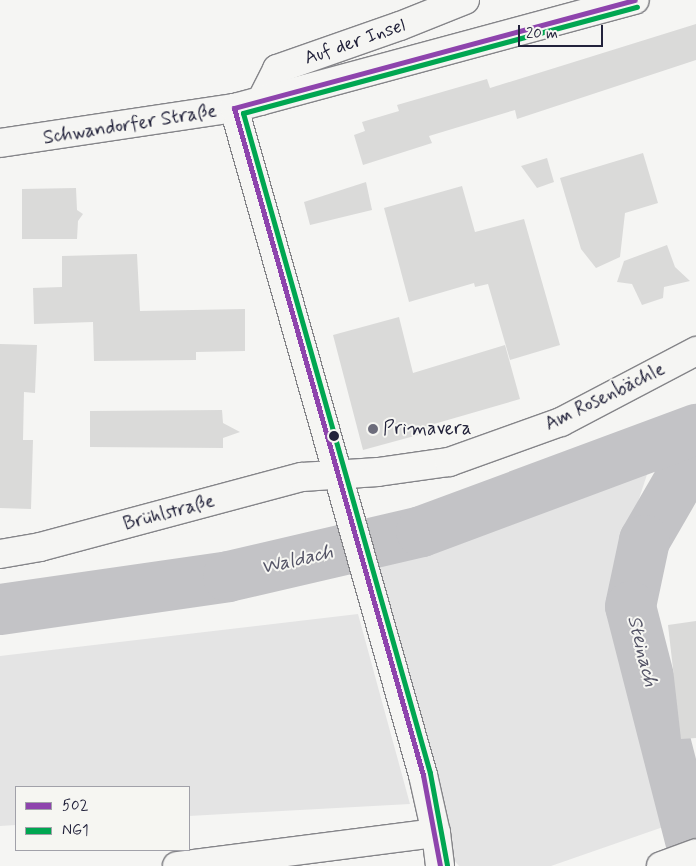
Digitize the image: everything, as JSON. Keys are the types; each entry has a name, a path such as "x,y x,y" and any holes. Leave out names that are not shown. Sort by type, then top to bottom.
{"street":[{"name":"Auf der Insel","path":"262,101 277,68 400,26 465,0"},
{"name":"Schwandorfer Straße","path":"0,143 234,108 635,0"},
{"path":"234,108 370,582 436,833 440,866"},
{"name":"Am Rosenbächle","path":"338,475 449,462 561,422 696,351"},
{"name":"Brühlstraße","path":"0,554 40,548 302,477 338,475"},
{"path":"177,866 436,833"}],"shaded area":[{"path":"656,447 605,603 666,826 551,866 459,866 454,860 377,558"},
{"path":"358,614 410,804 190,816 190,786 15,786 15,825 0,826 0,656"}],"building":[{"path":"696,24 696,60 517,119 515,110 429,136 432,143 363,165 354,135 365,131 362,122 399,111 397,105 487,79 490,88"},
{"path":"643,153 658,203 625,213 620,257 596,268 581,249 560,178"},
{"path":"547,158 554,182 537,188 521,166"},
{"path":"366,182 372,210 310,225 304,202"},
{"path":"462,186 475,232 524,219 560,345 510,360 488,284 475,287 474,283 409,302 384,208"},
{"path":"76,188 77,210 83,214 78,221 77,239 22,239 22,189"},
{"path":"667,245 675,267 690,281 664,287 663,298 642,305 632,284 617,282 624,261"},
{"path":"137,254 140,311 245,309 245,351 196,352 196,360 94,361 93,322 34,324 33,288 62,287 62,256"},
{"path":"399,317 413,373 505,345 520,399 427,426 429,432 363,450 333,335"},
{"path":"0,344 37,345 35,393 24,392 23,440 33,440 31,509 0,508"},
{"path":"222,410 223,423 240,432 223,438 223,448 90,447 90,411"},
{"path":"696,621 696,738 681,739 668,625"}],"waterway":[{"name":"Waldach","path":"0,609 228,576 421,531 696,429"},
{"name":"Steinach","path":"696,450 644,540 630,606 696,863"}],"transit line":[{"name":"502","path":"234,108 635,0"},
{"name":"NG1","path":"447,865 430,773 243,113 637,7"},
{"name":"502","path":"234,108 423,775 440,866"}],"place":[{"name":"Primavera","path":"373,429"}]}
